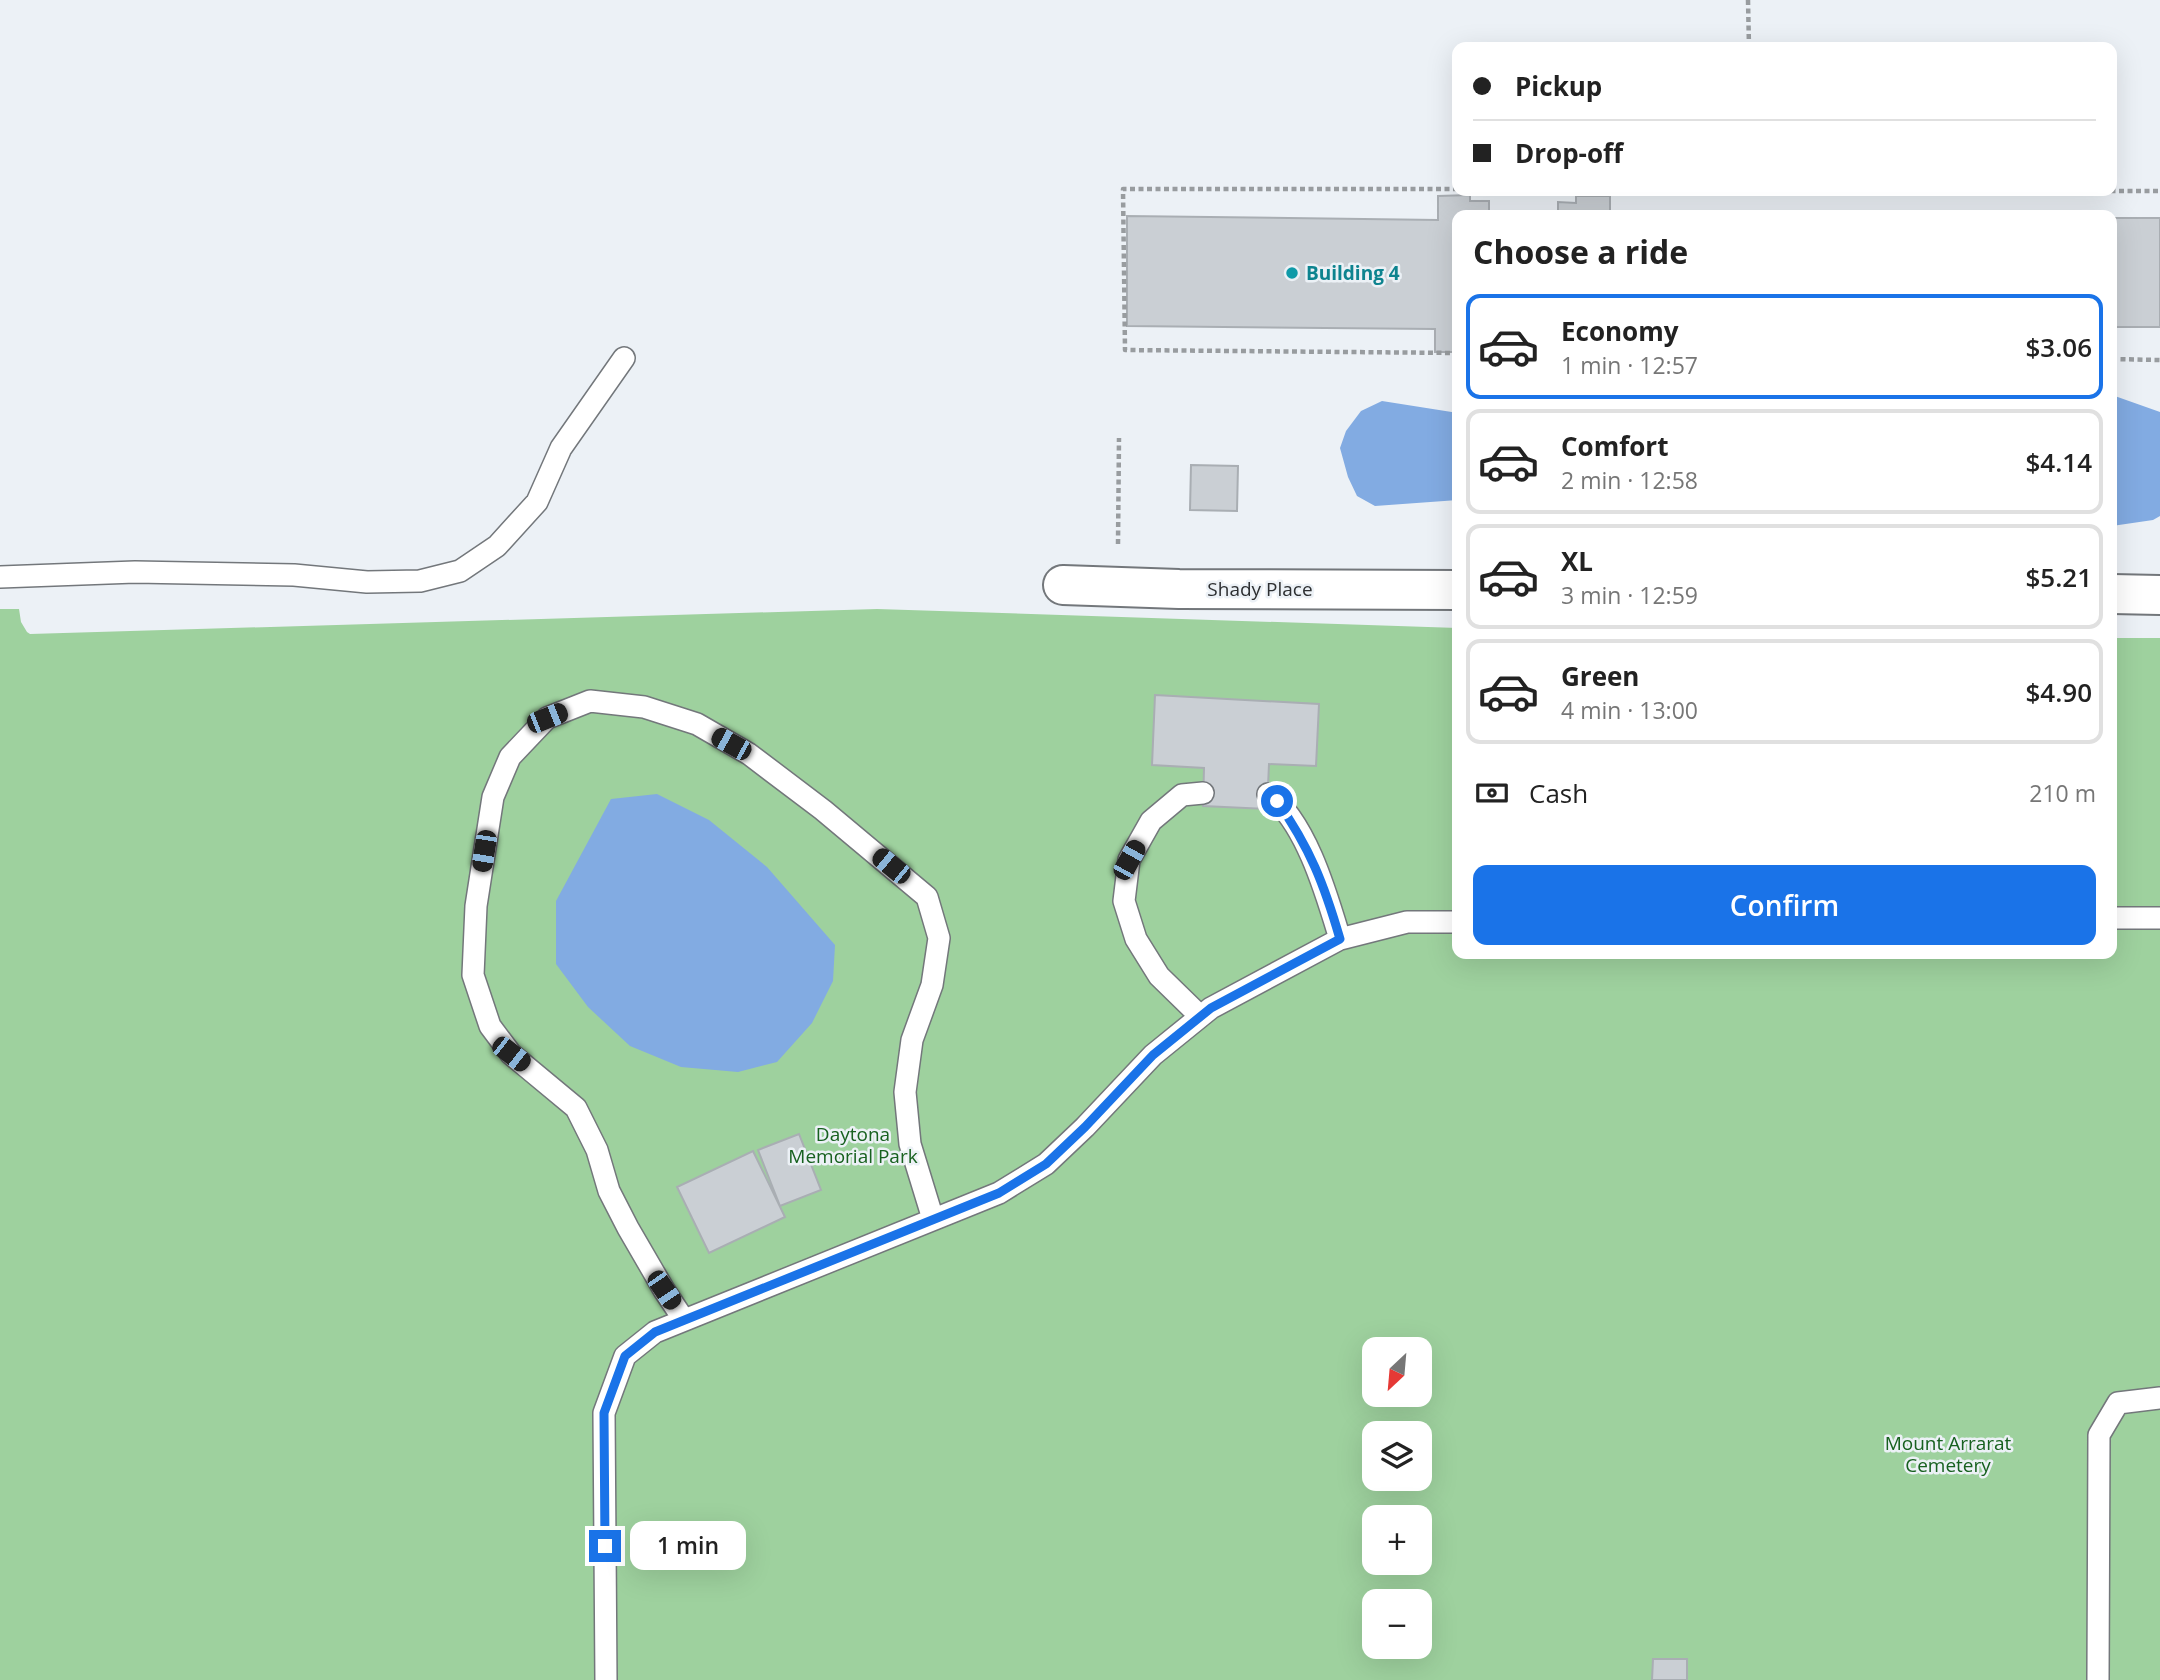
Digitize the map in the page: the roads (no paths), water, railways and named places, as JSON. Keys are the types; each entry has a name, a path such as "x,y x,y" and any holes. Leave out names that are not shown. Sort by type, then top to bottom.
{"street":[{"name":"Shady Place","path":"1063,585 1179,589 1452,590"},
{"path":"2117,594 2160,595"}],"lane":[{"path":"0,577 148,572 294,575 367,582 421,581 460,571 497,546 537,502 561,448 624,358"},
{"path":"684,1320 664,1290 609,1191 597,1150 576,1108 511,1054 490,1026 473,975 476,906 493,797 510,757 547,718 590,701 644,707 697,724 749,754 823,810 927,897 939,938 932,985 912,1040 905,1092 910,1144 933,1219"},
{"path":"1200,1016 1159,976 1136,939 1124,901 1129,860 1150,821 1182,795 1203,793"},
{"path":"1268,794 1277,801 1301,836 1324,887 1340,939"},
{"path":"2117,918 2160,918"},
{"path":"606,1680 604,1413 625,1356 655,1332 999,1193 1046,1164 1153,1055 1200,1016 1340,939 1406,922 1452,922"},
{"path":"2098,1680 2099,1435 2118,1403 2160,1398"}],"water":[{"path":"2117,397 2160,412 2160,516 2153,520 2117,525"},
{"path":"1382,401 1452,412 1452,500 1375,506 1357,496 1348,477 1340,448 1346,431 1361,411"},
{"path":"657,794 709,820 767,867 835,945 833,981 812,1023 777,1062 738,1072 681,1067 630,1046 588,1007 556,964 556,901 611,799"}],"place":[{"name":"Building 4","path":"1292,273"}],"park label":[{"name":"Daytona Memorial Park","path":"853,1145"},
{"name":"Mount Arrarat Cemetery","path":"1948,1454"}]}
